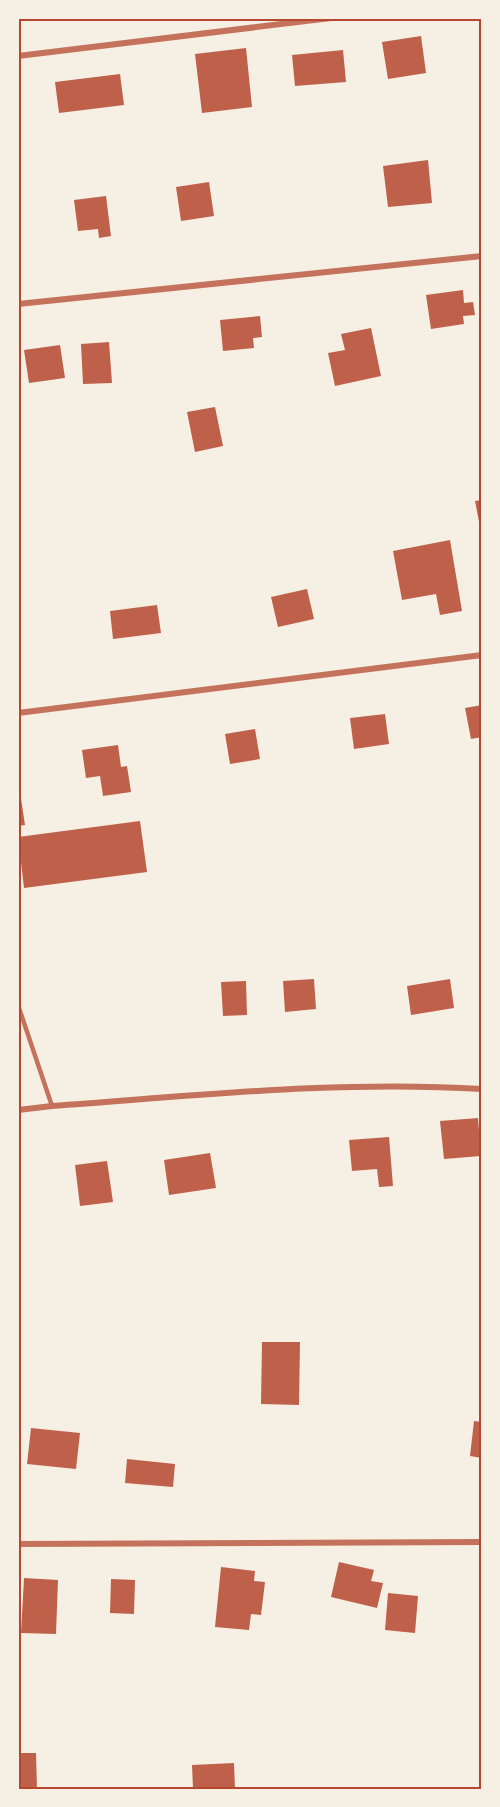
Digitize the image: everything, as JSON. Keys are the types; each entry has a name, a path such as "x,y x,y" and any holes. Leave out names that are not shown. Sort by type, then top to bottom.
{"street":[{"path":"18,56 331,18"},
{"path":"18,304 482,256"},
{"path":"18,713 482,655"},
{"path":"18,1110 317,1089 421,1086 482,1089"},
{"path":"18,1544 482,1542"}],"lane":[{"path":"18,1005 52,1106"}],"building":[{"path":"421,36 426,73 388,79 382,42"},
{"path":"246,48 252,107 202,113 195,54"},
{"path":"343,50 346,82 295,86 292,55"},
{"path":"120,74 124,105 59,113 55,82"},
{"path":"428,160 432,203 388,207 383,166"},
{"path":"209,182 214,216 181,221 176,187"},
{"path":"106,196 111,236 99,238 98,229 78,231 74,200"},
{"path":"463,290 464,303 473,302 475,315 463,316 464,324 431,329 426,295"},
{"path":"260,316 262,337 253,338 254,348 223,351 220,320"},
{"path":"371,328 381,376 335,386 328,353 345,350 341,334"},
{"path":"109,342 112,383 83,384 81,344"},
{"path":"60,345 65,378 29,383 24,350"},
{"path":"215,407 223,446 195,452 187,412"},
{"path":"482,500 482,532 481,532 475,501"},
{"path":"450,540 462,611 440,615 436,594 402,600 393,551"},
{"path":"307,589 314,619 278,627 271,597"},
{"path":"157,605 161,633 113,639 110,611"},
{"path":"482,705 482,737 471,739 465,708"},
{"path":"385,714 389,744 354,749 350,718"},
{"path":"255,729 260,759 230,764 225,734"},
{"path":"118,745 121,767 127,766 131,792 103,796 100,776 86,778 82,750"},
{"path":"18,779 25,825 18,826"},
{"path":"140,821 147,872 24,888 18,837"},
{"path":"314,979 316,1009 285,1012 283,981"},
{"path":"450,979 454,1008 411,1015 407,986"},
{"path":"246,981 247,1015 223,1016 221,982"},
{"path":"478,1118 481,1156 444,1159 440,1121"},
{"path":"389,1137 393,1186 379,1187 377,1169 352,1171 349,1140"},
{"path":"210,1153 216,1188 169,1195 164,1160"},
{"path":"107,1161 113,1202 80,1206 75,1165"},
{"path":"262,1342 300,1342 299,1405 261,1404"},
{"path":"474,1421 482,1422 482,1458 470,1456"},
{"path":"31,1428 80,1433 76,1469 27,1464"},
{"path":"127,1459 175,1464 173,1487 125,1483"},
{"path":"339,1562 374,1570 371,1581 383,1583 377,1608 331,1597"},
{"path":"221,1567 255,1571 254,1581 265,1582 261,1615 251,1614 249,1630 215,1627"},
{"path":"24,1578 58,1580 56,1634 21,1633"},
{"path":"111,1579 135,1580 134,1614 110,1613"},
{"path":"388,1593 418,1596 415,1633 385,1630"},
{"path":"18,1753 36,1753 37,1789 18,1789"},
{"path":"234,1763 235,1789 193,1789 192,1765"}]}
